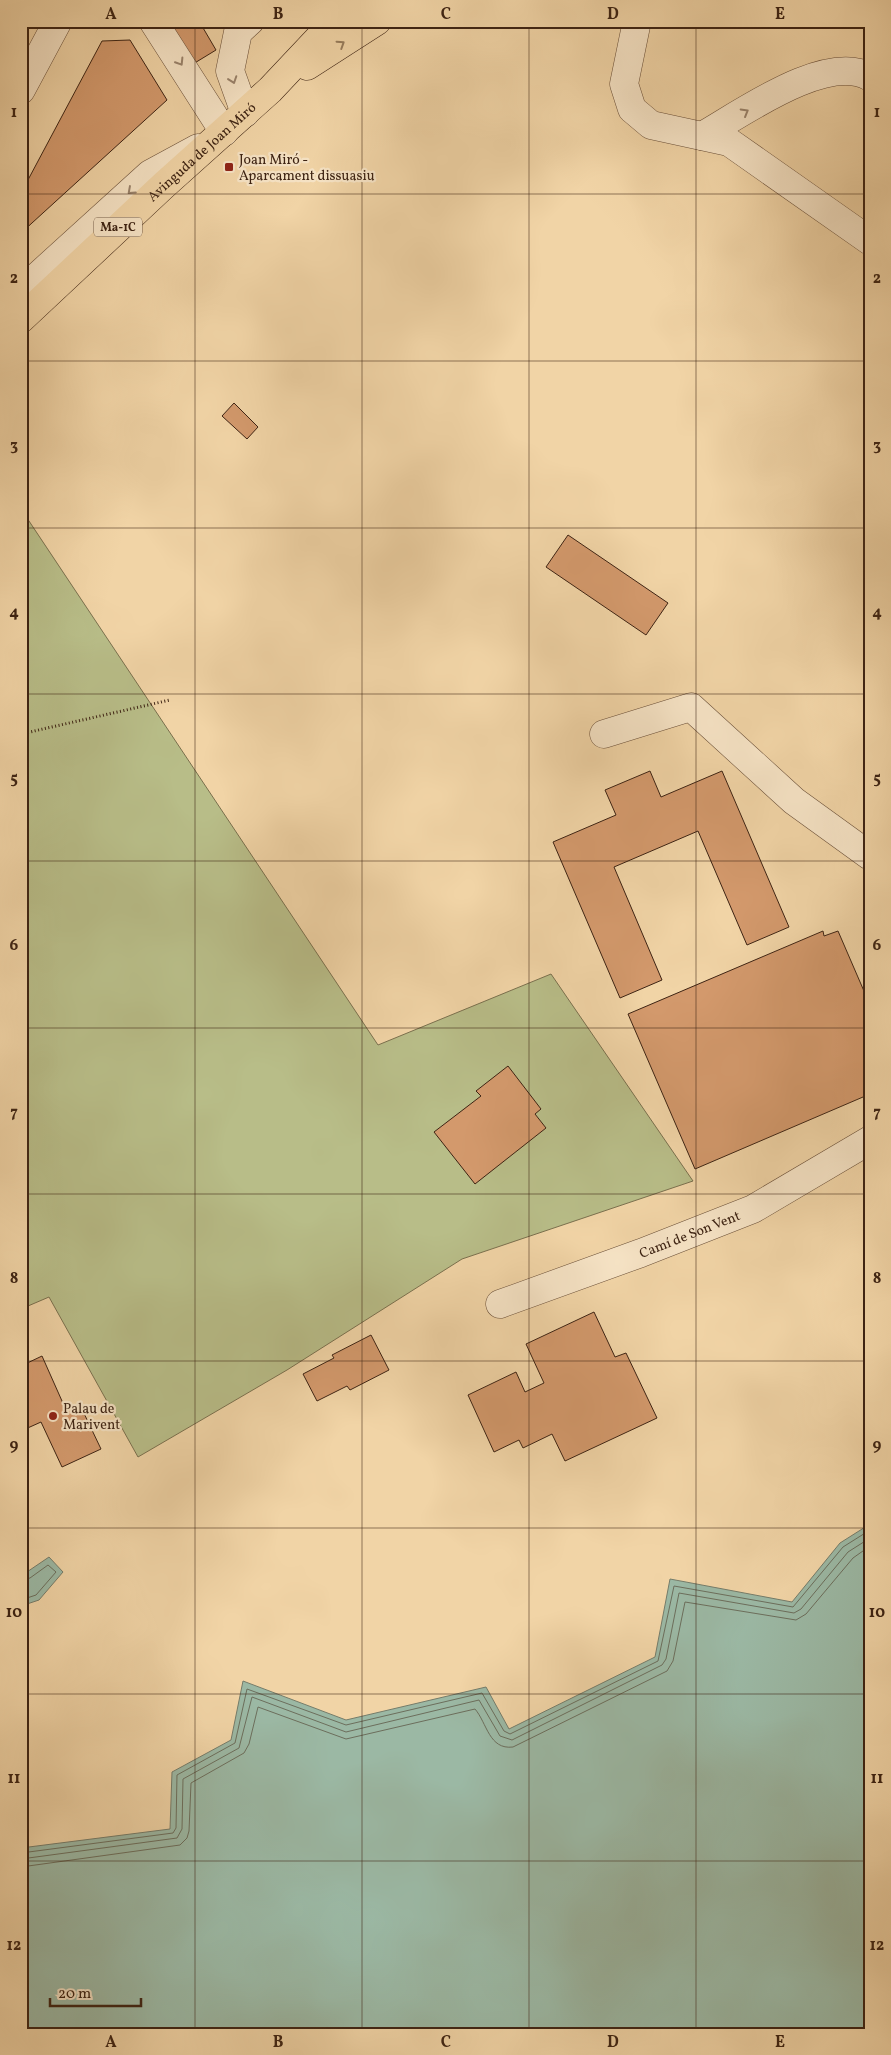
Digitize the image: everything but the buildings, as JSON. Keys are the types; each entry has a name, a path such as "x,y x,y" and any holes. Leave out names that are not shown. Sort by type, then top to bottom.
{"main road":[{"name":"Avinguda de Joan Miró","path":"21,319 270,90 336,21"},
{"path":"270,90 376,21"}],"street":[{"path":"21,90 58,21"},
{"path":"21,288 30,284 150,174 220,135 154,21"},
{"path":"637,21 624,84 632,109 650,125 729,142 870,241"},
{"path":"239,25 230,71 245,113"},
{"path":"702,136 808,77 840,69 870,76"},
{"path":"604,734 691,707 794,802 870,856"},
{"name":"Camí de Son Vent","path":"500,1304 641,1253 753,1209 870,1140"}],"path":[{"path":"21,734 170,700"}],"green space":[{"path":"21,509 378,1045 551,974 693,1181 462,1259 287,1370 138,1457 49,1297 21,1309"}],"water":[{"path":"870,1524 870,2034 21,2034 21,1848 170,1829 172,1772 231,1740 243,1681 346,1720 486,1687 509,1729 655,1657 670,1579 792,1602 840,1543"},
{"path":"49,1557 63,1572 39,1600 21,1606 21,1576"}],"place":[{"name":"Joan Miró - Aparcament dissuasiu","path":"229,167"},
{"name":"Palau de Marivent","path":"53,1416"}]}
